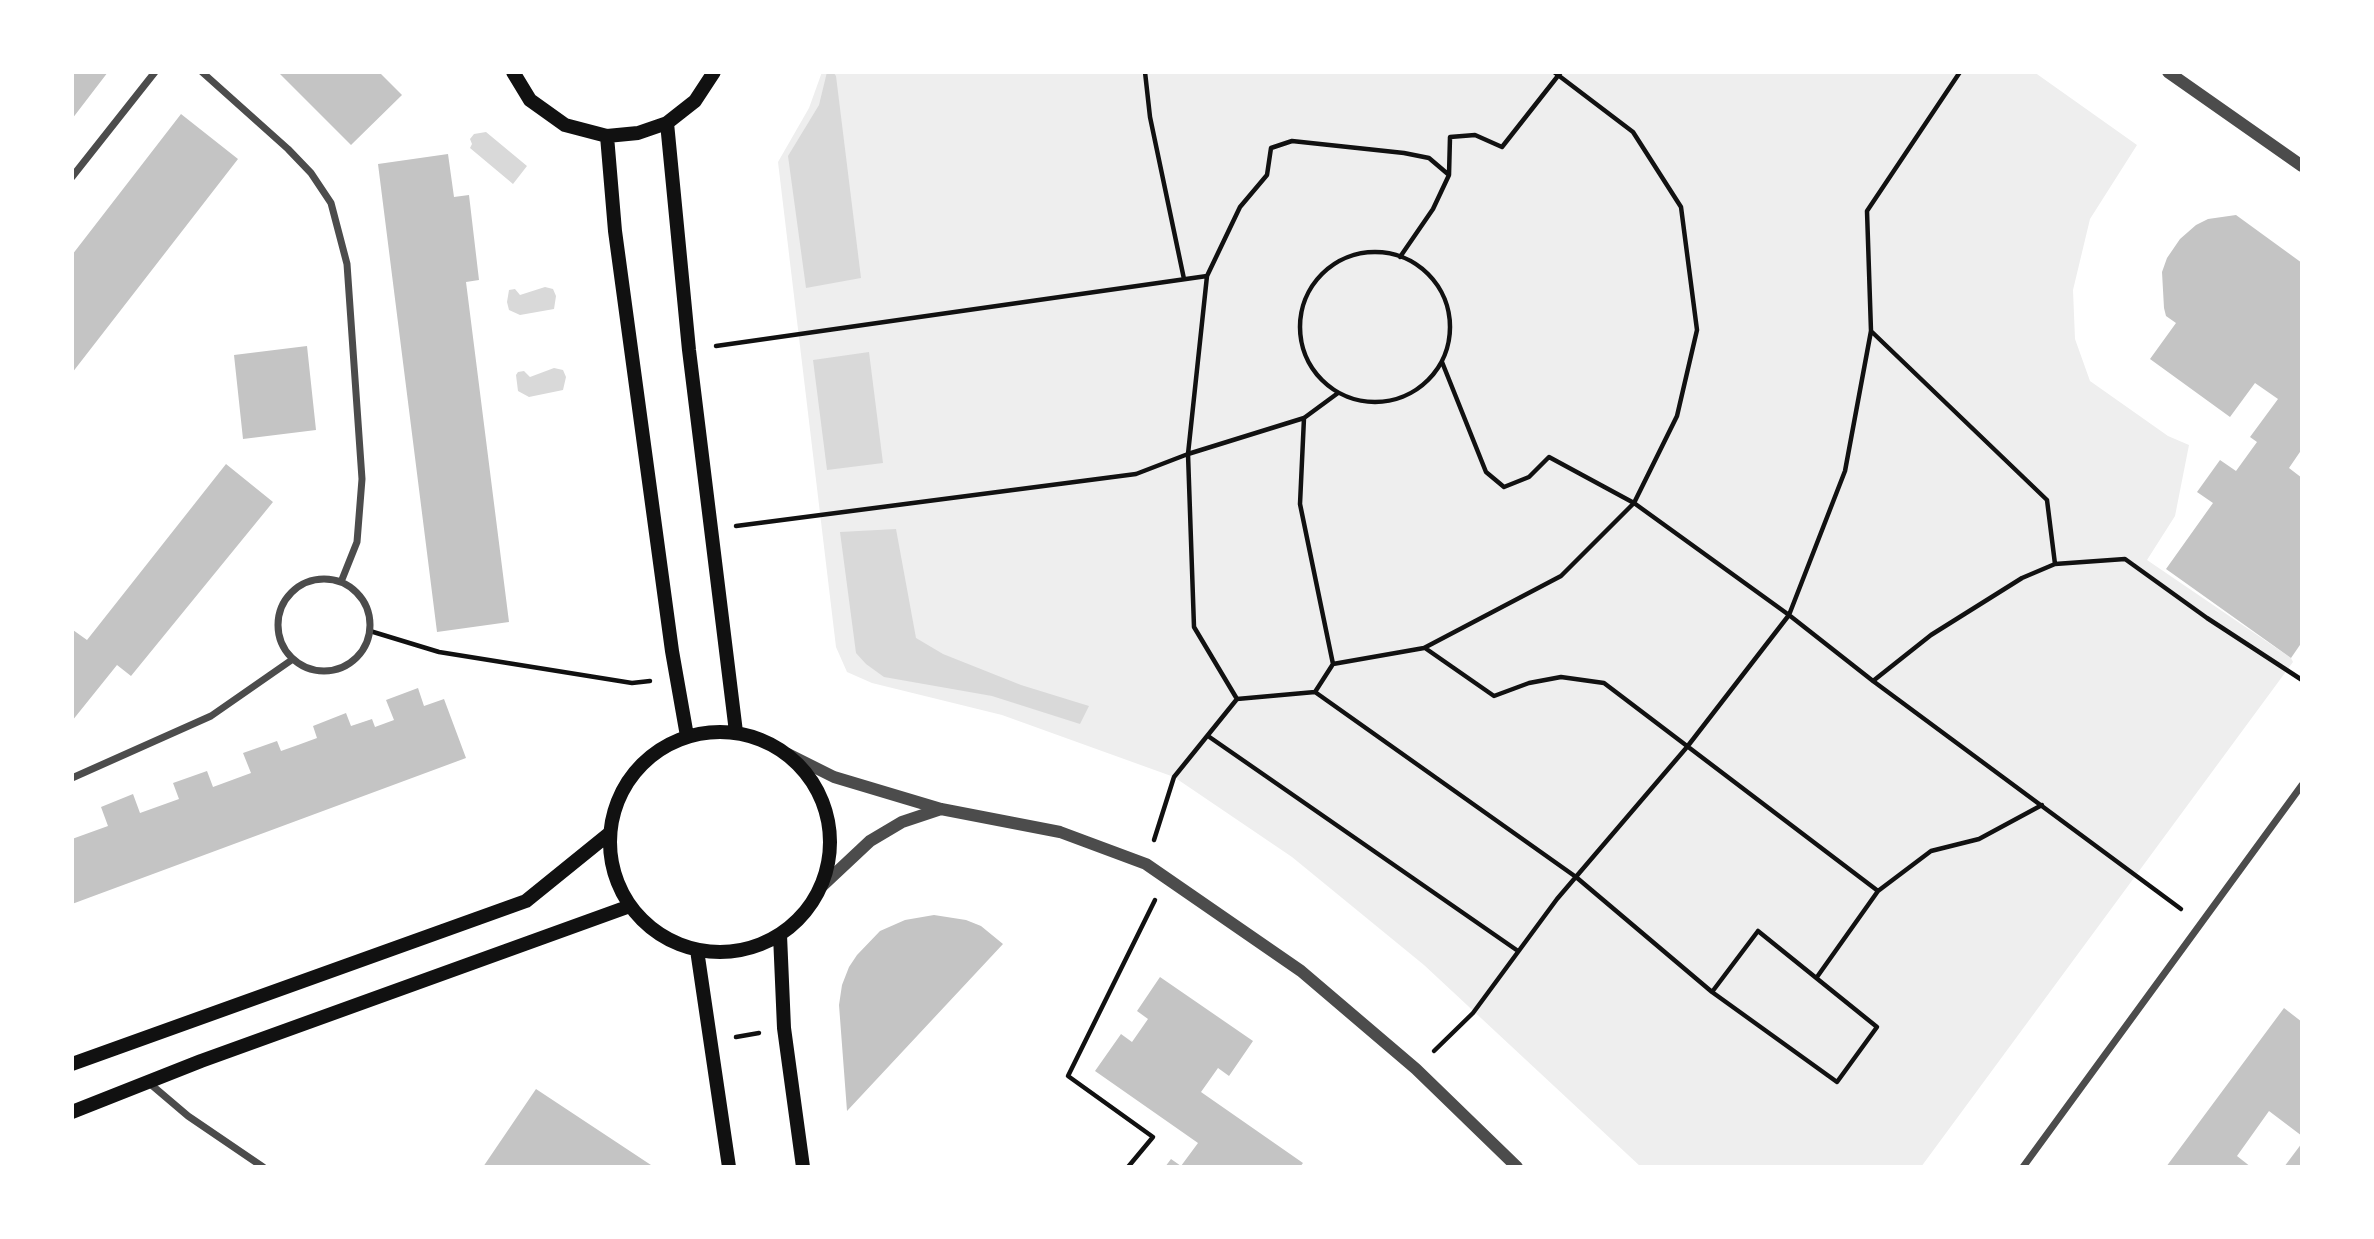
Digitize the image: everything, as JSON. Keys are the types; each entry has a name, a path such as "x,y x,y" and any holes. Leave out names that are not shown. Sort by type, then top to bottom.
{"main road":[{"path":"513,72 530,100 565,125 607,136 638,133 667,122 695,101 714,72"},
{"path":"667,122 689,350 736,732"},
{"path":"607,136 615,231 676,677 687,736"},
{"path":"736,732 764,740 788,754 813,781 827,814 830,851 822,886 804,913 780,935 754,947 726,953 697,950 659,935 630,906 614,871 610,833 618,801 634,773 658,751 687,736 736,732"},
{"path":"72,1064 526,901 610,833"},
{"path":"72,1112 630,906"},
{"path":"780,935 783,1028 803,1167"},
{"path":"697,950 729,1167"}],"street":[{"path":"72,177 155,72"},
{"path":"202,72 288,149 311,173 331,203 347,264 362,479 357,542 341,582"},
{"path":"2168,72 2302,166"},
{"path":"317,579 341,582 351,587 363,600 370,617 370,631 363,648 350,663 327,671 310,670 293,659 284,650 277,626 281,606 292,591 305,582 317,579"},
{"path":"72,778 211,716 293,659"},
{"path":"788,754 834,777 942,809 1060,832 1146,864 1301,971 1416,1069 1517,1167"},
{"path":"2023,1167 2302,785"},
{"path":"822,886 870,841 902,822 942,809"},
{"path":"148,1082 188,1116 263,1167"}],"path":[{"path":"1145,72 1150,117 1184,279"},
{"path":"1416,1069 1474,1013 1576,877 1687,747 1789,615 1845,471 1871,331 1867,211 1960,72"},
{"path":"1333,664 1424,648 1561,576 1634,503 1676,416 1697,330 1681,207 1633,132 1558,73 1502,147 1475,135 1450,137 1449,175 1433,209 1400,257"},
{"path":"1237,699 1194,627 1188,454 1207,276 1240,207 1267,175 1271,148 1292,141 1404,153 1429,159 1449,175"},
{"path":"1386,252 1400,257 1414,261 1435,280 1448,306 1451,333 1442,362 1423,386 1397,400 1376,403 1358,401 1338,393 1316,374 1304,352 1300,333 1302,312 1311,287 1333,264 1358,253 1386,252"},
{"path":"689,350 1207,276"},
{"path":"1871,331 2047,500 2054,564"},
{"path":"1442,362 1486,472 1504,486 1529,477 1549,457 1634,503 1789,615 1873,681 2200,923"},
{"path":"711,529 1136,474 1188,454 1304,418 1338,393"},
{"path":"1304,418 1300,504 1333,664 1315,692"},
{"path":"1873,681 1931,635 2022,578 2054,564 2125,559 2207,618 2302,680"},
{"path":"370,631 439,652 632,683 676,677"},
{"path":"1424,648 1494,696 1529,683 1561,677 1604,683 1878,891"},
{"path":"1146,864 1174,777 1237,699 1315,692 1576,877 1712,992 1837,1082 1877,1027 1758,931 1712,992"},
{"path":"1208,736 1518,951"},
{"path":"1817,977 1878,891 1931,851 1979,839 2042,805"},
{"path":"1128,1167 1153,1137 1068,1076 1166,877"},
{"path":"711,1041 783,1028"}],"shaded area":[{"path":"822,72 2034,72 2137,145 2090,219 2073,290 2075,339 2090,381 2168,436 2189,445 2175,516 2147,560 2291,658 2293,662 1921,1167 1641,1167 1424,965 1292,857 1174,777 1002,715 872,683 847,672 836,647 778,162 809,108"},
{"path":"827,72 833,72 836,76 861,278 806,288 788,156 819,105"},
{"path":"486,132 527,166 513,184 470,148 470,139 474,134"},
{"path":"545,287 553,289 556,296 554,309 520,315 509,310 509,290 515,289 520,295"},
{"path":"869,352 883,463 827,470 813,360"},
{"path":"554,368 563,370 566,377 563,390 529,397 518,391 518,372 524,371 530,377"},
{"path":"896,529 916,638 943,654 1021,685 1089,706 1080,724 992,696 884,677 866,664 856,653 840,532"}],"building":[{"path":"72,72 108,72 72,119"},
{"path":"278,72 379,72 402,95 351,145"},
{"path":"181,114 238,159 72,373 72,255"},
{"path":"448,154 454,197 469,195 479,280 466,282 509,622 437,632 378,164"},
{"path":"2236,215 2302,263 2302,449 2289,468 2302,478 2302,642 2291,658 2166,569 2213,503 2197,492 2220,460 2236,471 2257,442 2250,437 2278,399 2255,383 2230,417 2150,359 2176,323 2166,316 2164,308 2162,272 2167,258 2180,239 2196,225 2208,219"},
{"path":"307,346 316,430 243,439 234,355"},
{"path":"226,464 273,502 131,676 117,665 72,721 73,630 87,640"},
{"path":"418,688 424,706 444,699 466,758 72,904 72,839 108,826 101,807 133,794 140,813 179,799 173,783 207,771 213,787 251,773 243,753 277,741 281,751 317,738 313,726 346,713 351,726 372,719 375,727 394,720 386,700"},
{"path":"934,915 966,920 981,926 1003,944 847,1111 839,1005 842,985 849,967 880,931 905,920"},
{"path":"1160,977 1253,1041 1229,1076 1218,1068 1201,1092 1303,1163 1300,1167 1165,1167 1171,1159 1181,1166 1198,1143 1095,1071 1121,1034 1132,1042 1148,1019 1137,1011"},
{"path":"2284,1008 2302,1022 2302,1136 2269,1111 2237,1156 2251,1167 2166,1167"},
{"path":"536,1089 654,1167 483,1167"},
{"path":"2302,1143 2302,1167 2284,1167"}]}
